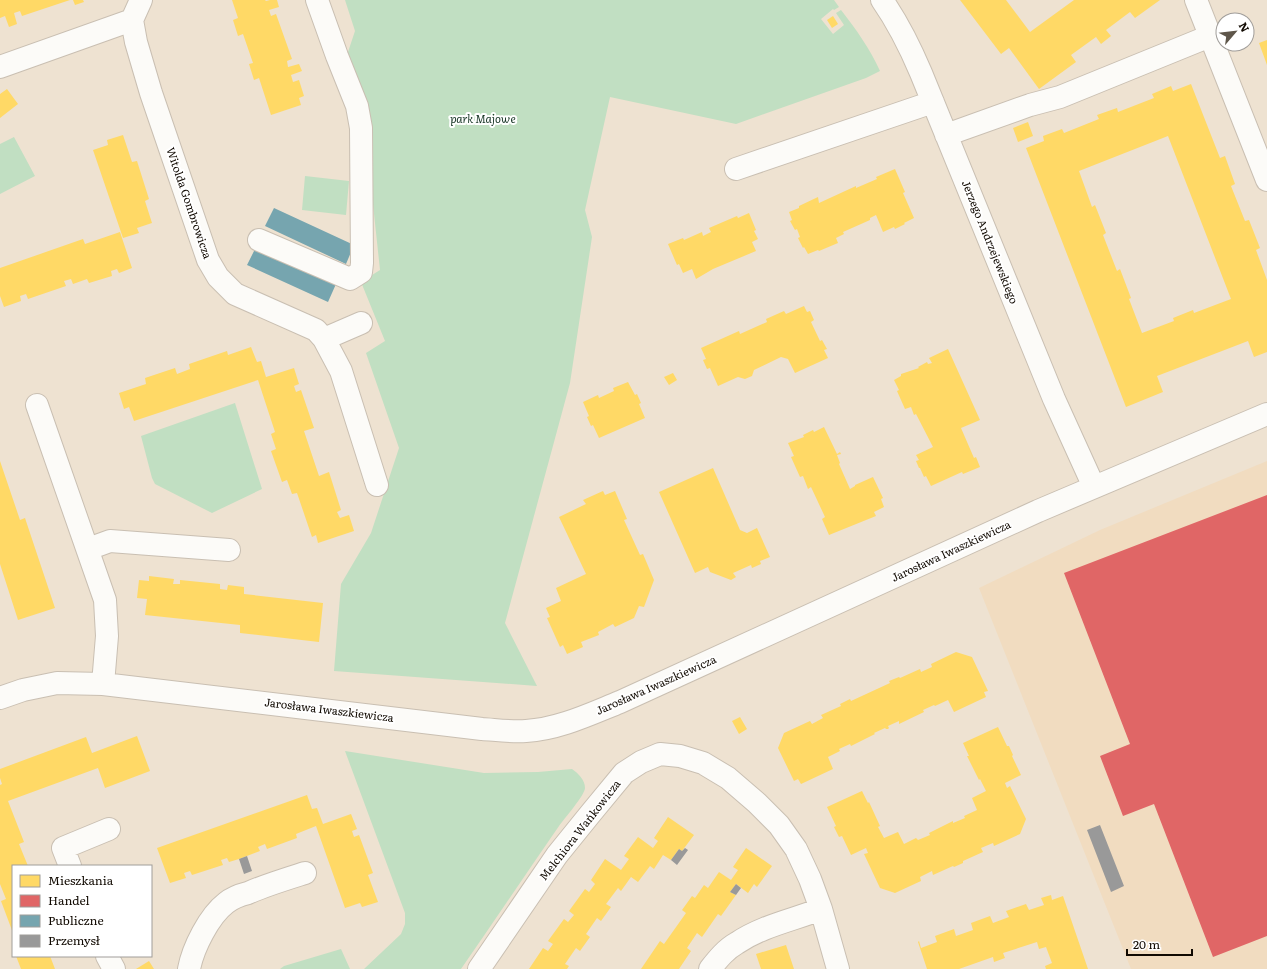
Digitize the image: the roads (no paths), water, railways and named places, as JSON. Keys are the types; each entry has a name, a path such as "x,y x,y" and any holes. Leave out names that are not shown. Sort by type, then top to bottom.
{"street":[{"path":"0,66 132,20 141,0"},
{"path":"259,240 350,279 361,272 361,128 357,106 317,0"},
{"name":"Jerzego Andrzejewskiego","path":"882,0 907,42 1054,399 1094,487"},
{"path":"1196,0 1267,180"},
{"name":"Witolda Gombrowicza","path":"132,20 136,42 152,93 208,260 218,277 235,294 316,330 324,339 341,371 377,485"},
{"path":"946,135 1030,105 1060,97 1210,36"},
{"path":"736,169 933,102"},
{"path":"324,339 360,323"},
{"path":"37,405 105,600 107,636 103,684"},
{"name":"Jarosława Iwaszkiewicza","path":"0,698 22,690 57,684 103,684 482,729 527,731 544,728 568,722 627,698 1094,487 1267,414"},
{"path":"88,549 110,542 229,550"},
{"name":"Melchiora Wańkowicza","path":"479,969 557,855 595,807 624,773 642,762 660,754 680,756 703,763 728,778 757,803 779,825 796,849 810,879 821,909 838,969"},
{"path":"70,865 62,848 109,829"},
{"path":"189,969 190,962 199,941 213,916 225,903 252,891 305,872"},
{"path":"710,969 735,943 753,933 821,909"},
{"path":"108,957 114,969"}],"park label":[{"name":"park Majowe","path":"483,119"}]}
